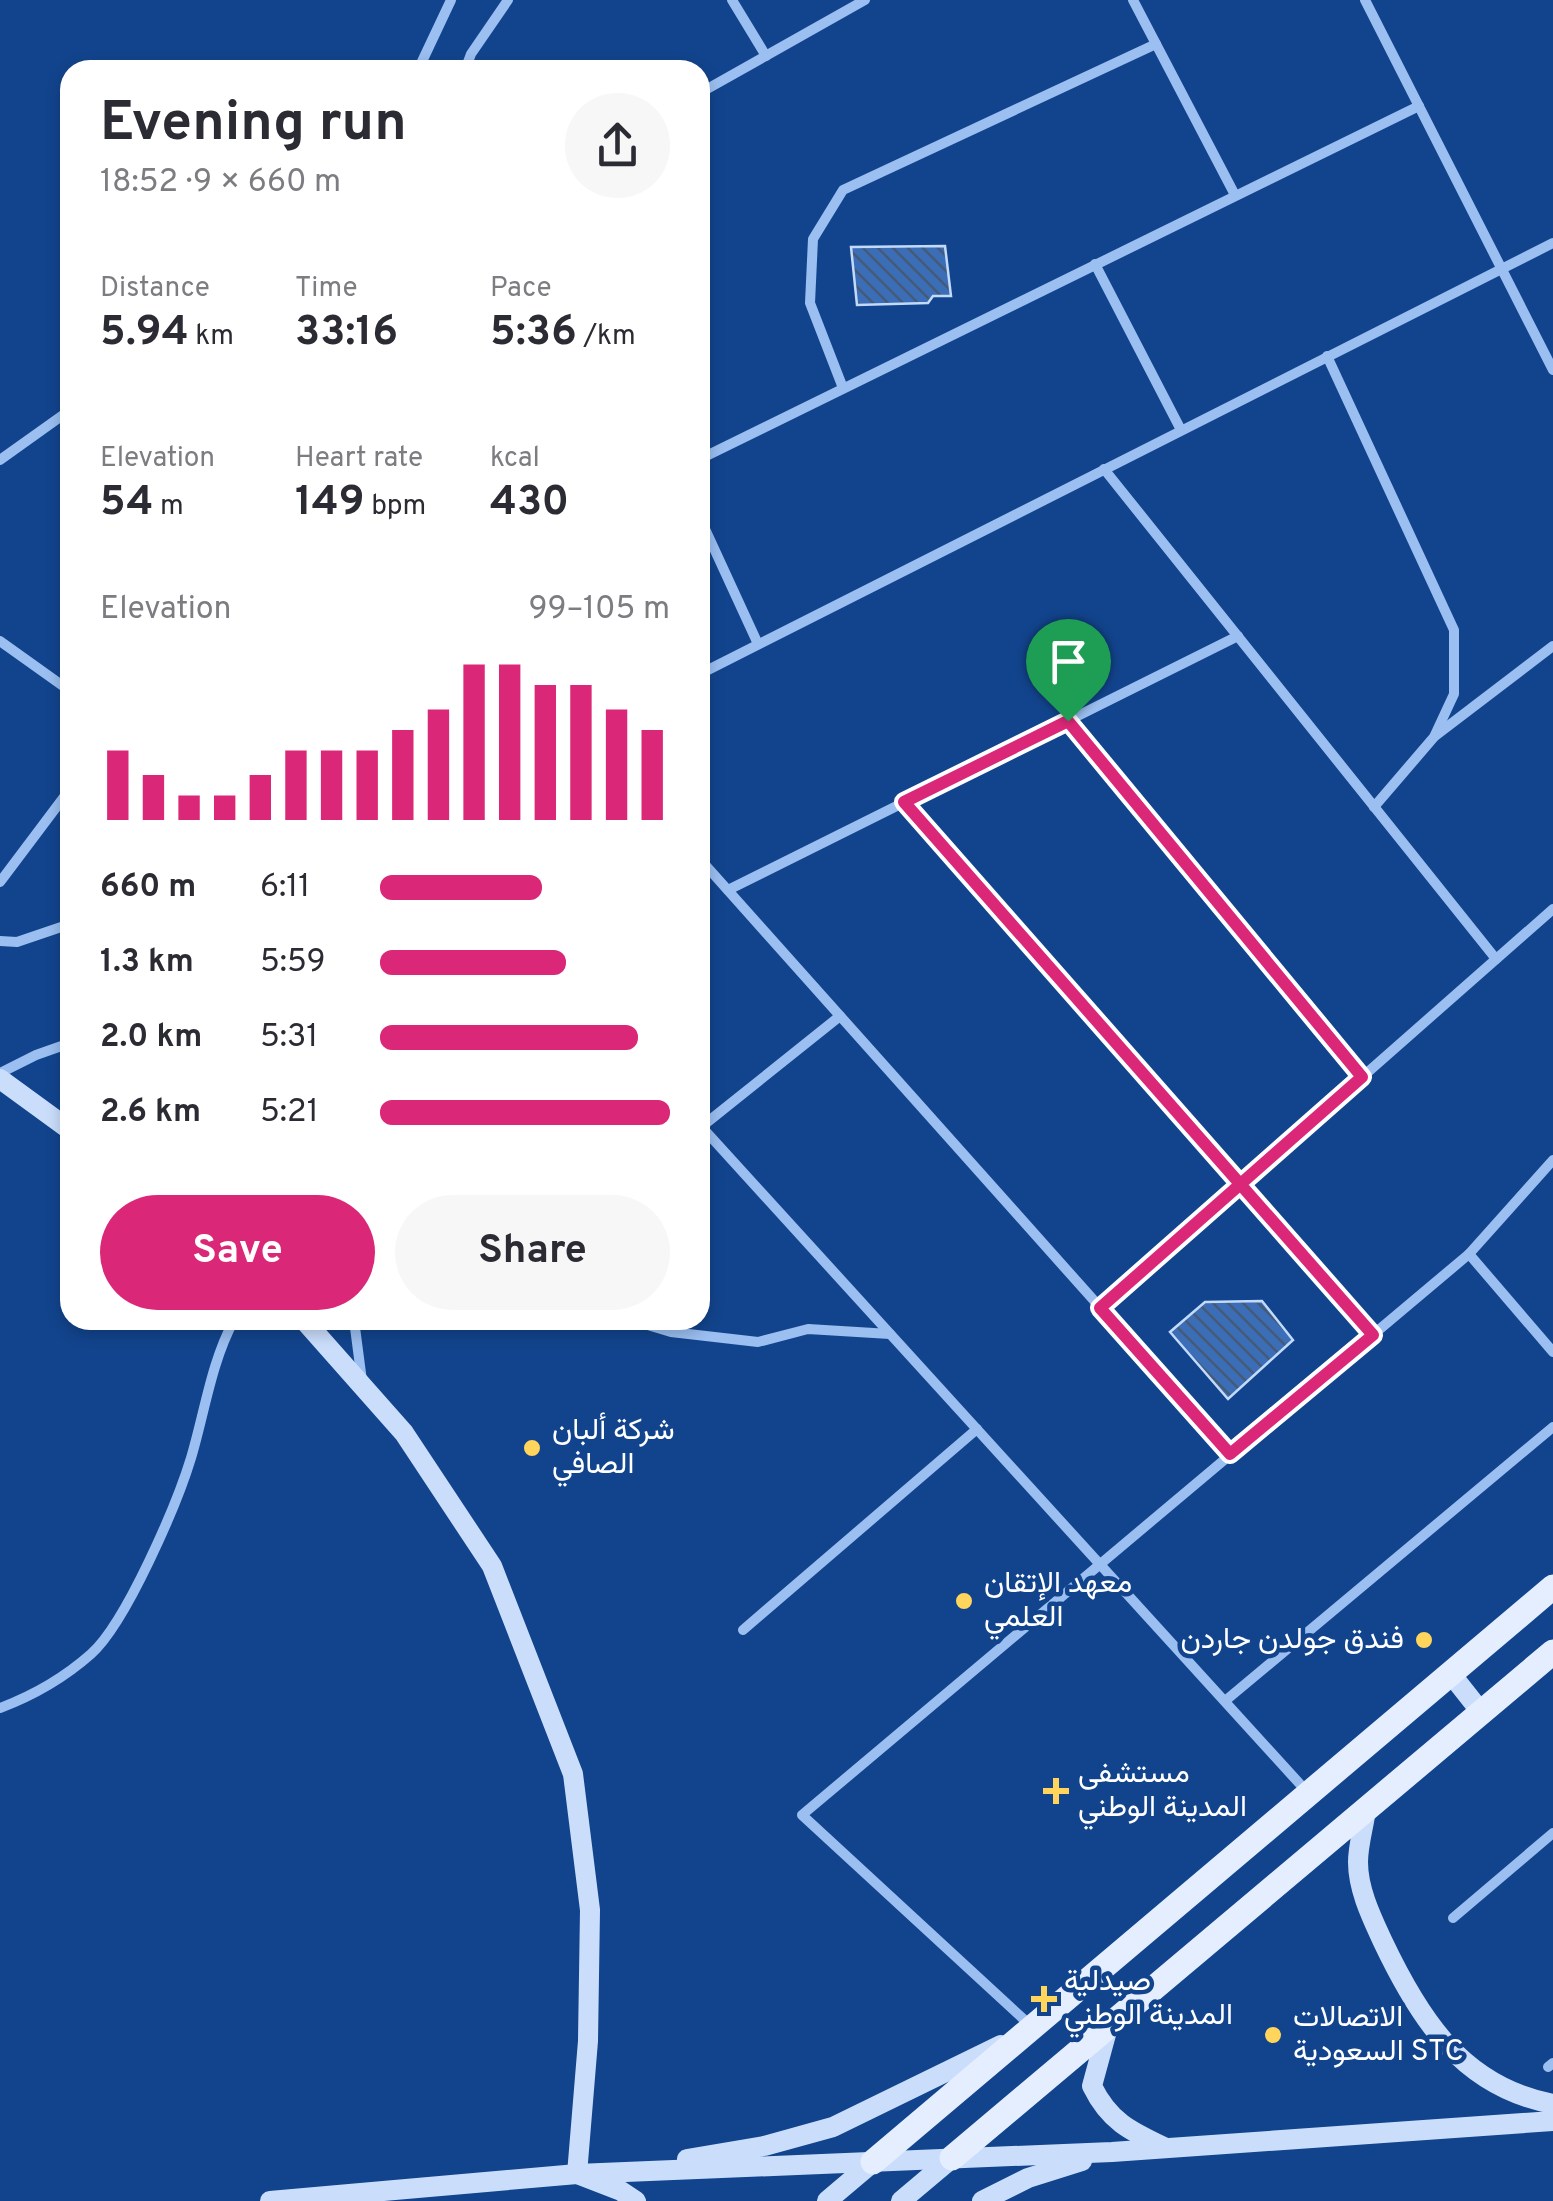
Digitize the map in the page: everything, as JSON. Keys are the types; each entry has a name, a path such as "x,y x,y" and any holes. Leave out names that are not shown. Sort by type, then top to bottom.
{"main road":[{"path":"0,1076 60,1122"},
{"path":"313,1330 404,1433 492,1566 573,1774 590,1910 588,2041 577,2174"},
{"path":"826,2201 1553,1587"},
{"path":"902,2201 1553,1652"},
{"path":"1451,1674 1481,1712"},
{"path":"1366,1809 1358,1864 1368,1911 1410,1997 1450,2048 1490,2082 1521,2098 1553,2104"},
{"path":"1108,2027 1092,2086 1104,2110 1132,2132 1166,2148"},
{"path":"602,2173 764,2146 832,2127 1034,2028"},
{"path":"270,2201 577,2174 1112,2152 1553,2120"},
{"path":"982,2201 1028,2178 1112,2152"},
{"path":"577,2174 621,2190 636,2201"}],"street":[{"path":"423,60 450,0"},
{"path":"469,60 508,0"},
{"path":"732,0 766,56"},
{"path":"710,88 864,0"},
{"path":"1133,0 1236,195"},
{"path":"1365,0 1553,370"},
{"path":"844,388 810,303 813,240 842,190 1156,44"},
{"path":"710,454 1419,106"},
{"path":"710,669 1553,243"},
{"path":"1095,264 1181,430"},
{"path":"1327,356 1454,630 1454,694 1434,737"},
{"path":"0,460 60,417"},
{"path":"1104,469 1496,959"},
{"path":"710,540 758,644"},
{"path":"728,890 1238,636"},
{"path":"0,641 60,683"},
{"path":"1374,806 1434,737 1553,646"},
{"path":"1068,721 1362,1077"},
{"path":"904,802 1373,1335"},
{"path":"0,882 60,803"},
{"path":"710,870 1230,1454"},
{"path":"1100,1308 1553,909"},
{"path":"0,940 17,942 60,927"},
{"path":"710,1119 840,1016"},
{"path":"0,1076 60,1047"},
{"path":"710,1138 1309,1794"},
{"path":"1034,2028 802,1815 1469,1254 1553,1160"},
{"path":"1469,1254 1553,1352"},
{"path":"0,1708 31,1696 94,1652 135,1590 190,1461 220,1347 229,1330"},
{"path":"355,1330 362,1387"},
{"path":"664,1330 758,1342 808,1330 890,1334"},
{"path":"1225,1701 1553,1427"},
{"path":"743,1630 977,1430"},
{"path":"1453,1918 1553,1834"}],"building":[{"path":"945,246 951,296 933,296 928,303 857,305 851,247"},
{"path":"1262,1301 1293,1340 1228,1399 1170,1332 1205,1302"}],"place":[{"name":"شركة ألبان الصافي","path":"532,1448"},
{"name":"معهد الإتقان العلمي","path":"964,1601"},
{"name":"فندق جولدن جاردن","path":"1424,1640"},
{"name":"مستشفى المدينة الوطني","path":"1056,1791"},
{"name":"صيدلية المدينة الوطني","path":"1044,1999"},
{"name":"الاتصالات السعودية STC","path":"1273,2035"}],"route":[{"path":"1068,721 904,802 1240,1185 1373,1335 1230,1454 1100,1308 1240,1185 1362,1077 1068,721"}]}
